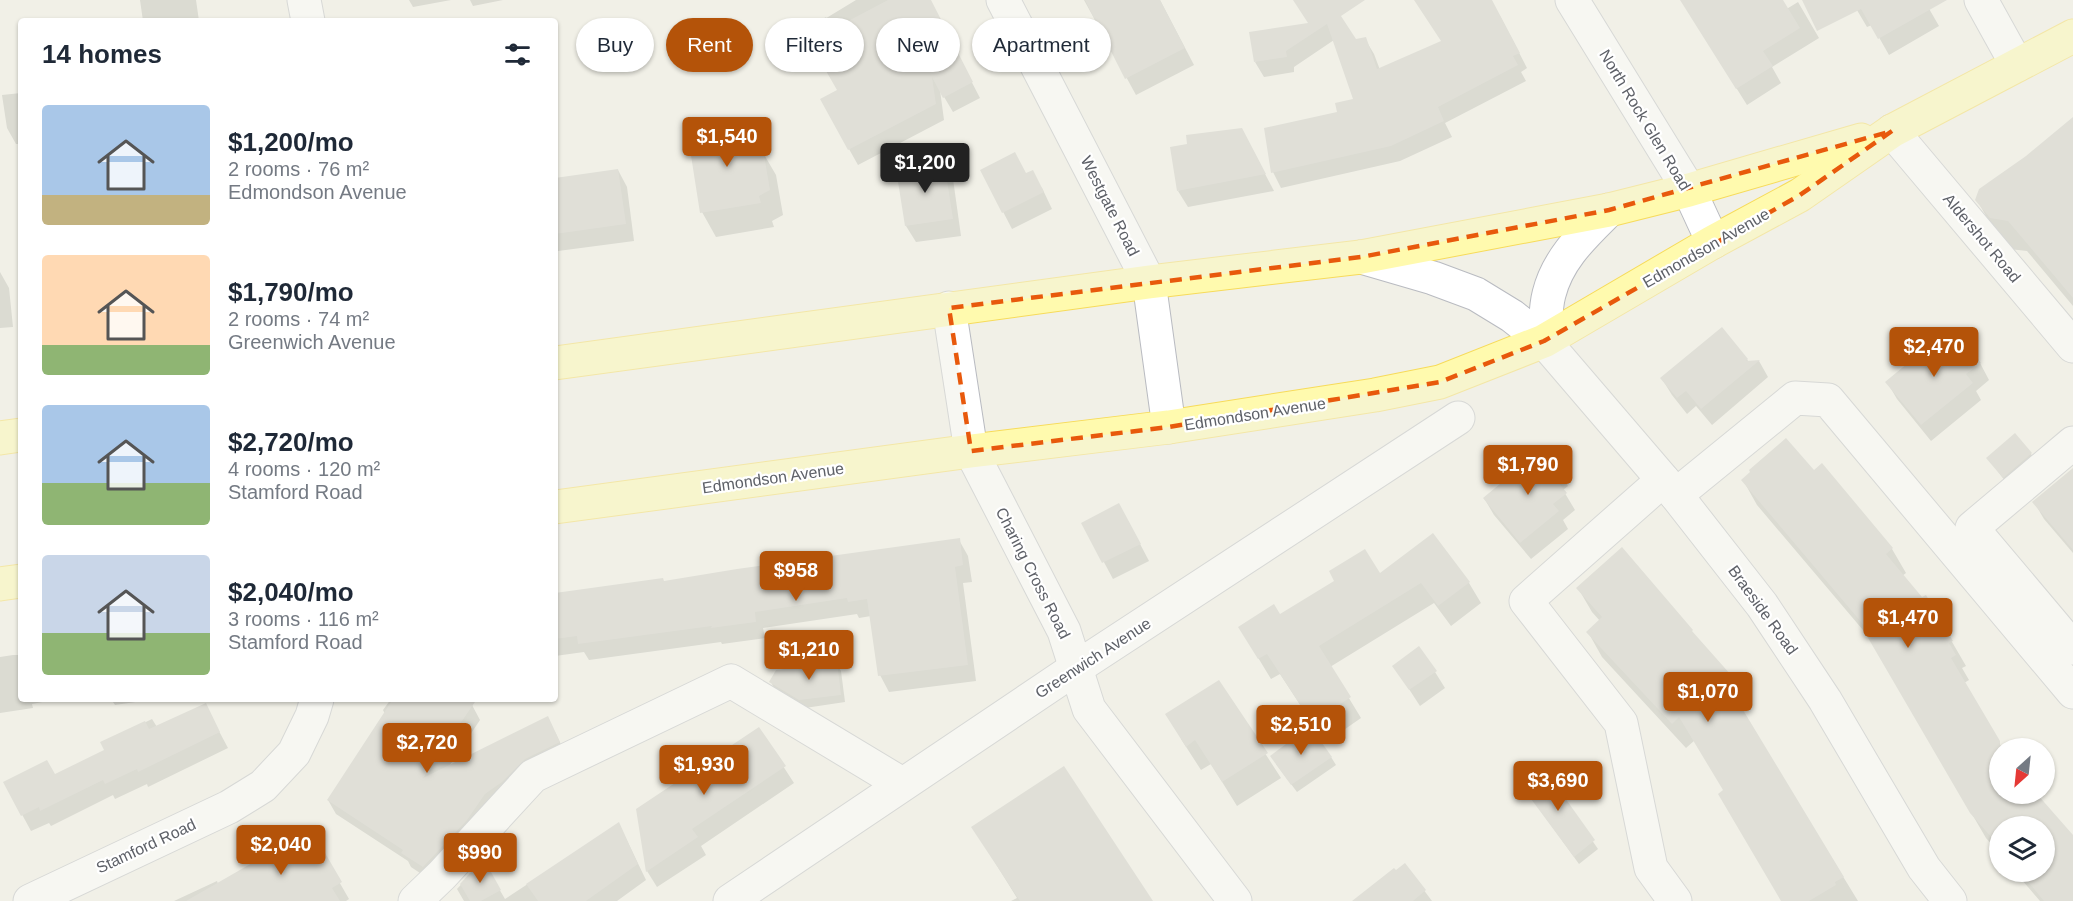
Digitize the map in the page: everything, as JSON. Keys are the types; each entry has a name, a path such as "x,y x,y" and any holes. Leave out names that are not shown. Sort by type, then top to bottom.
{"main road":[{"name":"Edmondson Avenue","path":"558,507 1169,427 1375,395 1440,382 1544,341 1713,242 1800,195 1892,131 2073,36"},
{"name":"Edmondson Avenue","path":"558,363 949,308 1361,257 1609,210 1789,163 1892,131"},
{"path":"0,438 18,435"},
{"path":"0,584 18,581"}],"street":[{"path":"304,0 307,18"},
{"name":"Westgate Road","path":"1003,0 1149,282 1169,427"},
{"name":"North Rock Glen Road","path":"1572,0 1689,190 1713,242"},
{"path":"1981,0 2017,65"},
{"name":"Aldershot Road","path":"1892,131 2073,346"},
{"path":"1544,341 1549,295 1558,269 1572,247 1609,210"},
{"name":"Braeside Road","path":"1361,257 1433,278 1476,294 1512,316 1544,341 1669,488 1762,605 1825,700 1924,868 1950,901"},
{"name":"Charing Cross Road","path":"949,308 971,451 1064,632 1089,709 1235,901"},
{"path":"1675,901 1651,868 1621,723 1526,601 1669,488 1795,399 1828,400 2073,692"},
{"name":"Greenwich Avenue","path":"730,901 1076,668 1458,418"},
{"path":"2073,443 1972,528 2073,648"},
{"path":"415,901 533,776 731,681 902,784"},
{"name":"Stamford Road","path":"30,901 229,807 263,786 294,753 316,702"}],"highlighted area":[{"path":"1892,131 1800,195 1544,341 1440,382 1169,427 971,451 949,308 1361,257 1609,210"}],"building":[{"path":"888,0 931,0 940,18 876,18 876,72 960,72 960,57 973,82 943,98 932,77 936,104 848,150 820,99 837,90 827,72 864,72 864,18 854,18"},
{"path":"1085,0 1160,0 1185,48 1125,79 1111,51 1111,18 1094,18"},
{"path":"1293,0 1365,0 1341,16 1356,39 1366,37 1377,69 1441,41 1414,0 1492,0 1520,53 1513,56 1518,65 1438,107 1444,121 1391,146 1271,173 1264,128 1337,112 1335,103 1353,99 1327,24 1286,51 1287,57 1254,62 1249,32 1308,23"},
{"path":"1680,0 1783,0 1800,28 1763,51 1773,66 1736,89"},
{"path":"1802,0 1947,0 1878,39 1861,9 1817,31"},
{"path":"2073,117 2073,298 2008,221 1990,218 1975,200 1979,189 2026,156"},
{"path":"744,121 749,152 763,149 770,190 759,196 761,203 700,213 687,130"},
{"path":"1242,128 1266,174 1177,191 1170,147 1187,144 1186,135"},
{"path":"1015,152 1026,173 1033,170 1044,192 1002,213 980,170"},
{"path":"944,161 953,219 905,226 896,169"},
{"path":"618,169 626,224 558,234 558,178"},
{"path":"1722,327 1748,359 1746,361 1760,360 1701,409 1686,391 1677,398 1660,378"},
{"path":"1957,334 1981,363 1966,374 1973,383 1921,425 1885,382 1937,339 1942,345"},
{"path":"2015,433 2032,453 2003,478 1986,458"},
{"path":"1786,438 1814,470 1822,463 1893,548 1886,554 1922,597 1926,595 1953,641 1949,643 1956,655 1951,658 1998,738 1989,738 1989,804 2046,804 2073,835 2073,901 2044,901 2028,882 2055,882 2055,816 1989,816 1989,835 1970,813 1864,631 1867,629 1741,480 1750,472 1749,470"},
{"path":"1543,448 1559,468 1552,475 1567,493 1553,504 1559,511 1520,543 1483,498"},
{"path":"2073,468 2073,550 2032,502"},
{"path":"1119,503 1141,544 1102,563 1081,523"},
{"path":"1433,533 1470,582 1438,606 1421,583 1319,646 1351,697 1312,723 1267,654 1258,659 1238,627 1274,604 1280,614 1334,581 1329,571 1365,549 1380,573"},
{"path":"960,538 963,565 955,567 968,665 878,676 867,599 848,602 847,598 755,612 756,622 711,628 712,626 578,644 577,636 558,639 558,593 663,578 664,581"},
{"path":"1622,547 1731,675 1722,682 1734,695 1844,877 1835,882 1836,885 1809,901 1781,901 1718,794 1723,790 1679,717 1672,724 1586,632 1602,617 1576,588"},
{"path":"1419,646 1437,671 1409,690 1392,666"},
{"path":"837,662 841,695 799,700 769,682 776,670"},
{"path":"1219,680 1268,753 1222,782 1195,740 1186,747 1165,714"},
{"path":"391,702 475,702 423,778 548,716 560,742 525,759 502,782 485,794 467,820 423,867 401,853 403,850 327,800"},
{"path":"206,703 220,732 138,772 137,769 105,784 103,780 40,811 39,807 21,816 3,782 47,760 55,774 104,750 100,742 145,721 149,729"},
{"path":"1310,726 1332,757 1291,785 1270,756"},
{"path":"759,727 786,766 692,829 698,837 646,872 636,809"},
{"path":"1064,766 1153,901 1020,901 971,827"},
{"path":"1543,767 1595,840 1574,857 1520,784"},
{"path":"619,822 638,864 586,901 538,901 526,884"},
{"path":"311,829 342,882 332,888 340,901 186,901"},
{"path":"486,863 501,890 481,901 470,901 460,884 470,873"},
{"path":"1405,863 1426,890 1413,901 1352,901 1394,868 1396,870"}]}
